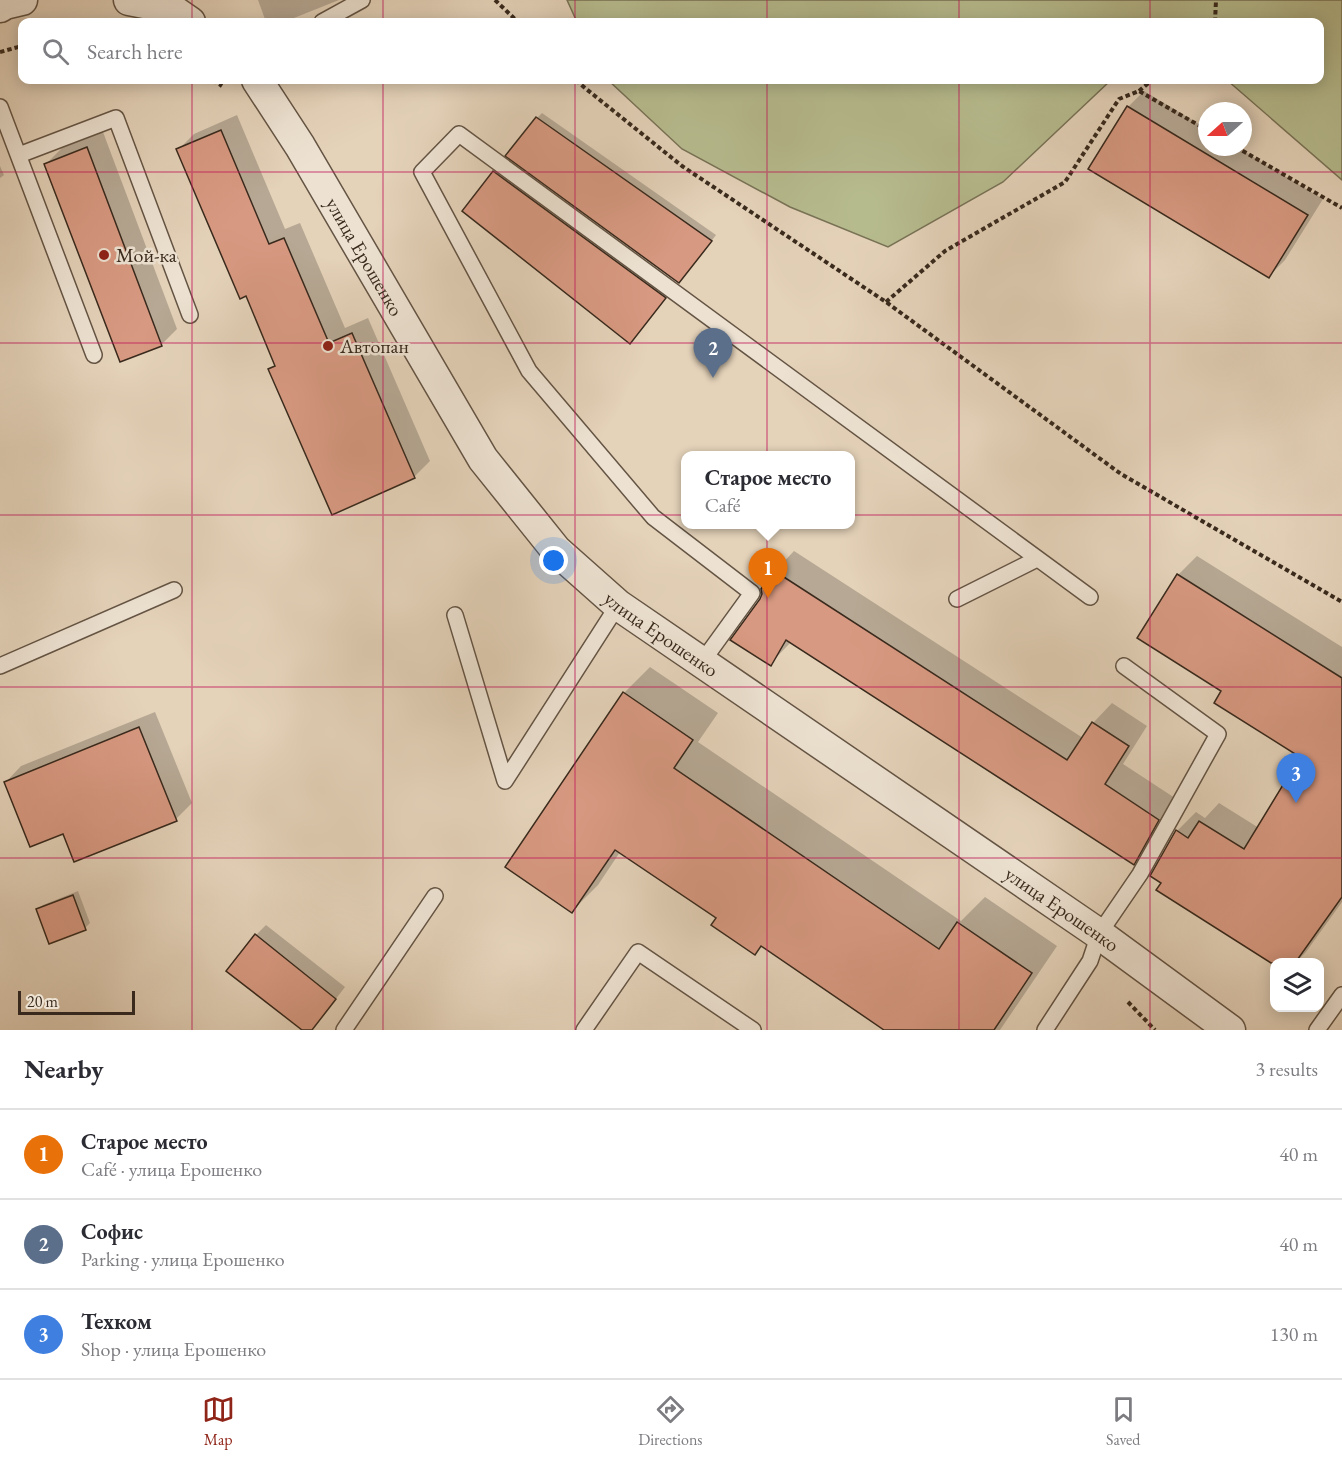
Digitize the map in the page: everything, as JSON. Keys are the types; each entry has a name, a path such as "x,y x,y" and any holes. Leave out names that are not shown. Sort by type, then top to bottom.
{"street":[{"path":"129,0 176,8"},
{"name":"улица Ерошенко","path":"260,84 300,146 483,459 556,550 618,605 1099,934 1230,1030"}],"lane":[{"path":"329,18 362,0"},
{"path":"0,107 94,355"},
{"path":"19,155 116,118 190,315"},
{"path":"702,662 752,593 653,517 529,371 422,172 459,134 1090,597"},
{"path":"957,599 1037,559"},
{"path":"0,666 174,590"},
{"path":"454,615 505,781 618,605"},
{"path":"1045,1030 1090,961 1099,934 1140,874 1218,734 1124,666"},
{"path":"344,1030 435,897"},
{"path":"584,1030 638,952 753,1030"},
{"path":"1317,1030 1342,995"}],"path":[{"path":"495,0 514,18"},
{"path":"1215,18 1216,0"},
{"path":"0,52 18,47"},
{"path":"580,84 682,166 886,302 1121,474 1342,602"},
{"path":"886,302 945,251 1065,182 1119,99 1139,91 1147,84"},
{"path":"1139,91 1198,125"},
{"path":"1252,156 1342,208"}],"green space":[{"path":"567,0 1342,0 1342,180 1232,84 1324,84 1324,18 575,18"},
{"path":"612,84 1107,84 1003,182 888,247 790,207 682,149"}],"building":[{"path":"1127,106 1198,149 1198,156 1210,156 1308,215 1269,278 1088,169"},
{"path":"536,117 712,241 679,283 505,156"},
{"path":"221,130 269,244 284,238 329,343 352,333 415,478 332,515 268,369 275,366 246,296 240,299 176,149"},
{"name":"Мой-ка","path":"87,147 162,346 120,362 44,164"},
{"path":"493,171 666,298 630,344 462,211"},
{"path":"773,570 1067,760 1092,722 1129,746 1105,784 1159,820 1134,865 786,640 771,666 730,640 760,599 761,589"},
{"path":"1177,574 1342,678 1342,897 1299,958 1270,958 1270,962 1156,890 1161,883 1150,876 1176,830 1188,838 1199,821 1244,849 1300,757 1214,703 1221,691 1137,638"},
{"path":"623,692 693,740 674,768 939,949 957,922 1032,973 994,1030 884,1030 761,946 755,955 711,925 716,918 615,850 572,913 505,867"},
{"path":"139,727 177,821 74,862 63,834 30,847 4,782"},
{"path":"73,895 86,930 49,944 36,909"},
{"path":"255,934 336,999 312,1030 302,1030 226,971"}],"place":[{"name":"Мой-ка","path":"104,255"},
{"name":"Автопан","path":"328,346"},
{"name":"Софис","path":"713,378"},
{"name":"Старое место","path":"768,598"},
{"name":"Техком","path":"1296,803"}]}
